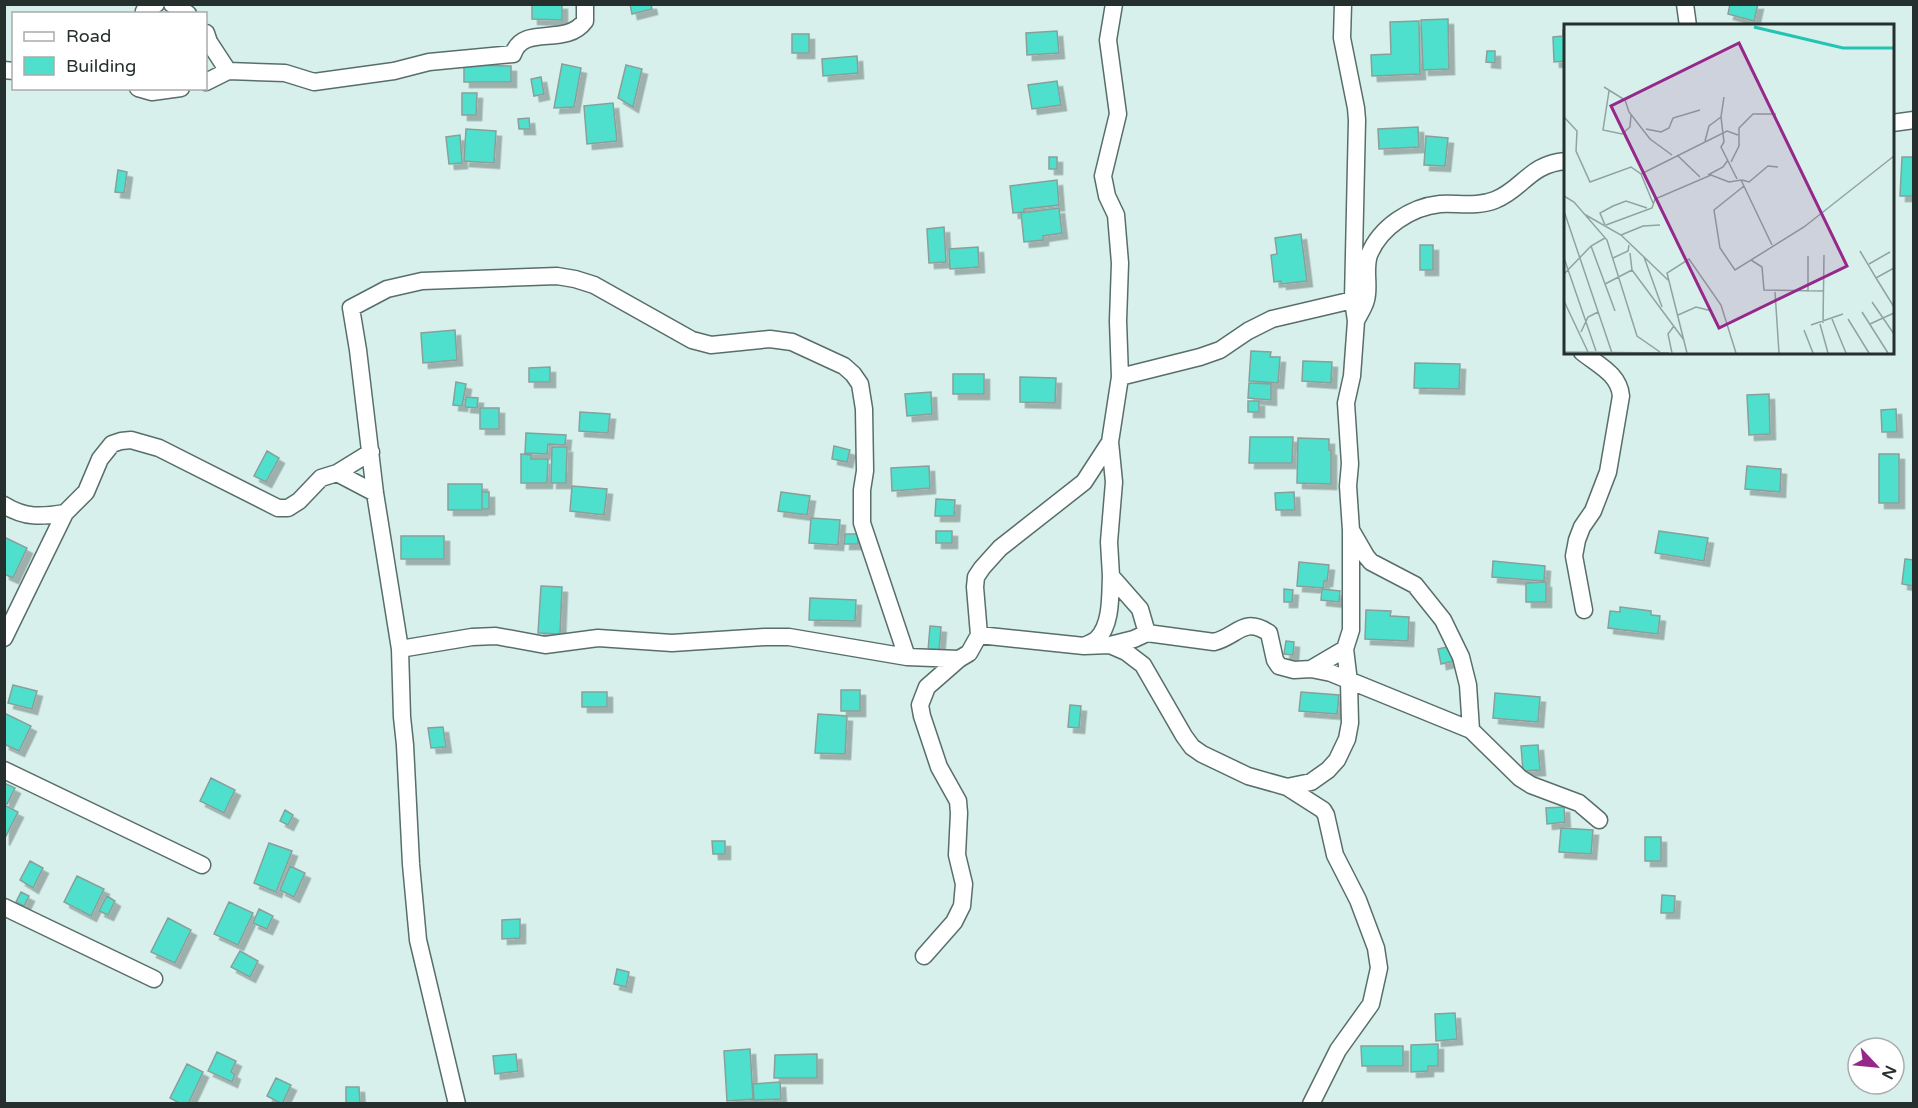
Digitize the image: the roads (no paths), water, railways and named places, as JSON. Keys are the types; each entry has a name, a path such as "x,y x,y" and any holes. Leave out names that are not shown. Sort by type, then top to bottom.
{"street":[{"path":"172,4 185,12"},
{"path":"207,82 228,71 285,73 314,82 394,71 429,62 513,54 516,45 524,39 574,33 585,21 585,4"},
{"path":"1084,646 1097,639 1104,625 1109,608 1111,576 1109,542 1114,482 1110,442 1120,377 1119,234 1116,215 1107,196 1103,176 1118,114 1108,40 1114,4"},
{"path":"1287,787 1319,778 1337,760 1347,739 1350,723 1345,649 1351,630 1351,530 1346,403 1352,376 1356,321 1353,300 1357,120 1342,38 1343,4"},
{"path":"1685,4 1688,24"},
{"path":"207,36 228,71"},
{"path":"145,90 152,92 166,90"},
{"path":"1894,123 1914,120"},
{"path":"1356,321 1367,299 1369,256 1383,232 1389,227 1405,216 1430,206 1492,201 1504,196 1536,170 1554,162 1564,161"},
{"path":"457,1104 418,940 411,864 400,649 375,493 351,308 387,289 422,280 557,276 594,285 675,331 711,345 770,339 792,342 844,366 860,384 864,409 865,471 862,490 862,523 907,657"},
{"path":"1120,377 1220,350 1248,331 1272,319 1353,300"},
{"path":"1584,610 1574,556 1582,527 1593,512 1608,472 1621,396 1620,385 1614,376 1585,354"},
{"path":"4,638 65,513 86,492 105,452 112,444 131,440 159,448 278,508 288,508 299,501 321,477 337,473 371,452"},
{"path":"924,956 954,922 962,906 964,884 957,855 958,801 939,767 920,705 927,687 958,659 969,653 979,635 975,587 976,577 982,568 1000,548 1084,482 1110,442"},
{"path":"337,473 375,493"},
{"path":"4,505 17,513 34,516 65,513"},
{"path":"1351,530 1366,556 1378,566 1415,585 1443,620 1461,657 1468,685 1471,730"},
{"path":"1111,576 1140,609 1148,633"},
{"path":"979,635 1084,646 1110,645 1148,633 1214,642 1244,626 1260,627 1269,633 1275,660 1279,666 1294,670 1311,669 1331,673 1471,730 1520,778 1531,785 1579,803 1599,820"},
{"path":"400,649 472,637 496,636 545,645 598,638 672,643 789,637 907,657 958,659"},
{"path":"1110,645 1126,652 1143,665 1192,747 1235,771 1287,787 1323,810 1326,815 1335,855 1356,893 1379,958 1379,968 1371,1004 1338,1050 1311,1104"},
{"path":"1311,669 1345,649"},
{"path":"4,770 202,865"},
{"path":"4,907 154,980"}]}
